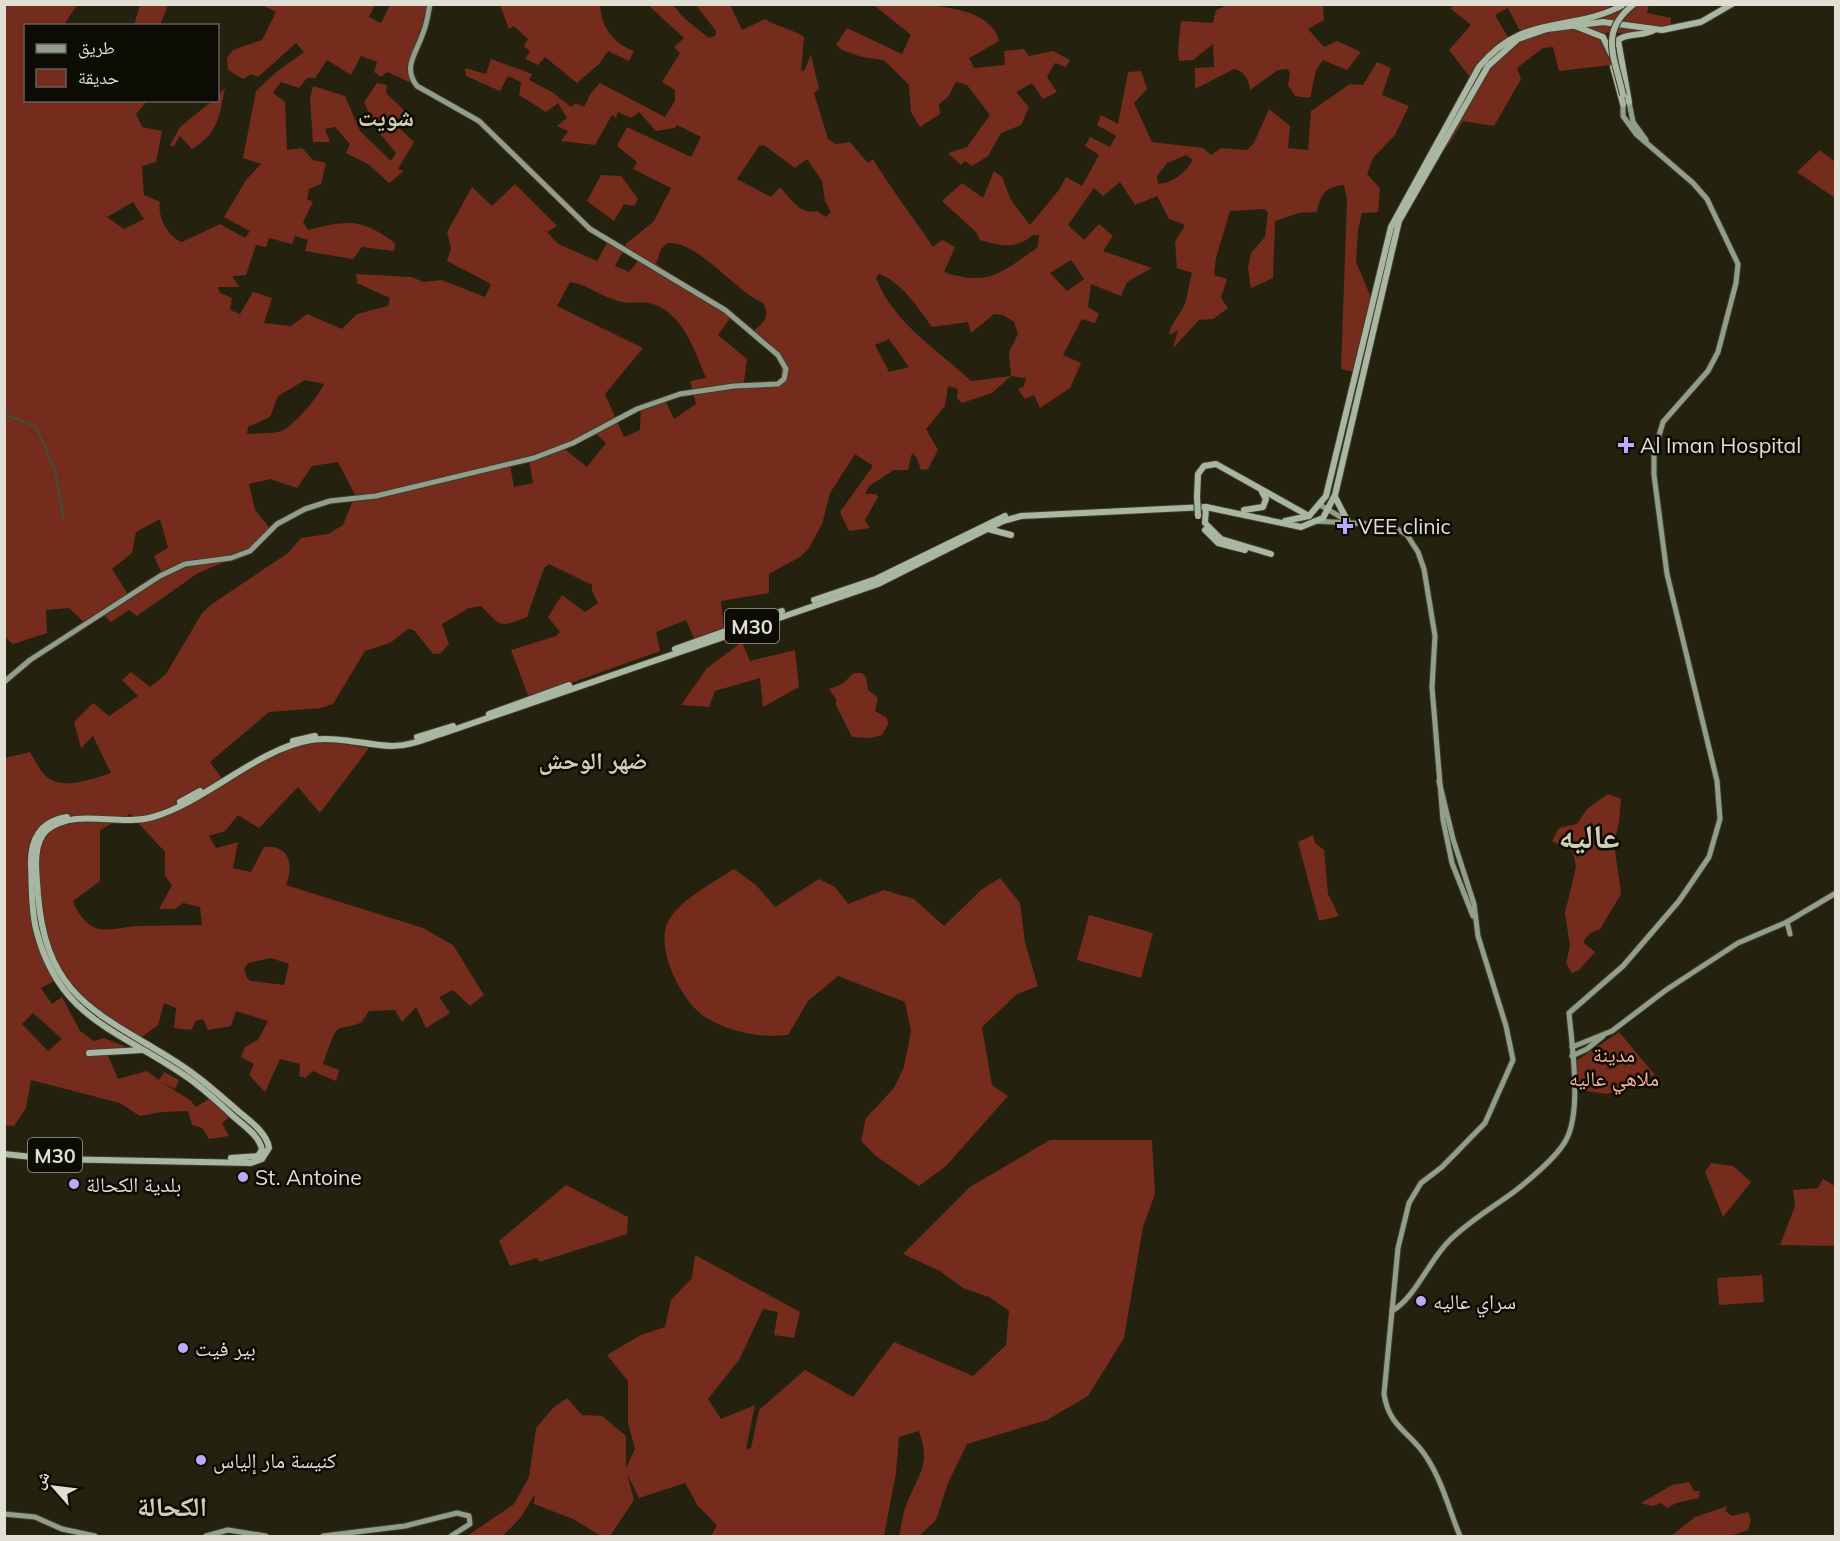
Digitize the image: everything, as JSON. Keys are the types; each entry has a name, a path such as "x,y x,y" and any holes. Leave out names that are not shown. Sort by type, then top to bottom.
{"highway":[{"path":"1626,103 1612,32 1618,18 1634,4"},
{"path":"1626,103 1618,45 1622,37 1644,35 1654,30 1701,22 1732,4"},
{"path":"1316,522 1328,510 1335,495 1396,230 1403,211 1491,62 1518,39 1595,19 1622,6 1622,20 1633,27"},
{"path":"1206,507 1205,523 1221,539 1268,553 1225,546 1203,528 1198,516 1196,480 1200,470 1212,464 1223,466 1309,516 1326,496 1332,479 1390,227 1475,73 1489,55 1507,40 1532,29 1595,19 1654,30"},
{"path":"1572,25 1598,33 1608,44 1626,103"},
{"path":"1608,44 1613,42 1618,45"},
{"path":"1244,510 1263,507 1266,498 1259,489"},
{"path":"1335,495 1336,504 1349,521"},
{"name":"M30","path":"4,1152 253,1158 260,1154 262,1148 260,1142 219,1103 183,1074 85,1014 66,994 49,965 36,931 32,896 32,844 38,832 49,823 73,816 133,817 165,810 277,748 305,737 321,735 389,742 419,737 818,601 878,584 993,521 1023,512 1207,504 1244,510 1288,522 1309,516"},
{"name":"M30","path":"933,553 1010,519 1042,513 1206,507 1294,526 1316,522"},
{"path":"988,529 1011,535"},
{"name":"M30","path":"4,1152 51,1159 251,1163 262,1159 269,1148 257,1129 210,1087 189,1070 97,1014 80,999 64,978 46,939 39,902 38,846 41,837 49,829 73,819 134,820 161,814 191,801 276,753 310,741 332,739 394,746 420,741 818,601"},
{"path":"119,1036 119,1048"},
{"path":"134,1045 89,1053 143,1050"}],"main road":[{"path":"4,682 38,654 160,576 185,564 231,558 249,551 277,524 304,509 330,501 376,496 534,458 563,448 637,409 680,394 734,386 778,384 784,379 786,369 778,355 725,310 590,229 479,121 417,87 412,78 410,65 424,32 430,4"},
{"path":"1392,1311 1402,1305 1431,1261 1448,1242 1527,1180 1564,1144 1569,1134 1576,1099 1569,1013 1623,966 1684,893 1709,857 1720,819 1717,781 1667,574 1654,464 1663,422 1708,371 1718,352 1736,283 1738,264 1707,199 1649,143 1636,134 1623,116 1626,103"},
{"path":"1320,505 1349,521"},
{"path":"1309,516 1316,522 1349,521 1391,525 1411,540 1424,568 1435,636 1432,687 1446,842 1457,877 1474,917 1514,1060 1485,1123 1442,1167 1421,1183 1409,1203 1398,1248 1384,1394 1387,1412 1427,1457 1442,1487 1460,1536"},
{"path":"1439,781 1453,839 1474,904 1474,917"},
{"path":"1457,877 1465,873"},
{"path":"1572,1056 1738,943 1787,922 1836,894"},
{"path":"1787,922 1790,934"},
{"path":"1572,1047 1584,1047"},
{"path":"323,1536 405,1526 457,1513 469,1516 470,1524 451,1536"},
{"path":"4,1514 35,1517 62,1529 96,1536"},
{"path":"206,1536 228,1530 266,1536"}],"green space":[{"path":"907,4 946,7 980,18 992,28 999,41 969,58 974,68 1005,65 1004,51 1024,49 1029,56 1053,51 1070,60 1066,67 1055,63 1047,77 1057,92 1043,99 1032,83 1016,92 1029,107 1021,125 1001,133 988,156 972,166 965,161 961,165 948,153 967,147 990,115 967,85 956,82 948,97 939,104 940,114 920,127 911,112 909,85 884,60 862,57 842,50 836,45 847,28 902,54 911,35 874,5"},
{"path":"1323,4 1324,20 1308,29 1324,47 1337,41 1361,52 1347,70 1323,60 1316,70 1310,98 1295,96 1288,85 1290,74 1288,69 1278,70 1250,90 1246,76 1234,69 1195,89 1195,68 1214,67 1213,44 1193,60 1179,61 1181,21 1213,23 1216,10 1228,5"},
{"path":"1609,4 1609,8 1617,5 1649,5 1647,13 1671,18 1671,30 1650,33 1605,33 1611,65 1559,71 1553,47 1543,48 1517,68 1521,79 1494,126 1463,121 1447,147 1447,129 1470,77 1449,50 1471,25 1450,8 1454,5","holes":["1508,8 1521,33 1509,39 1495,15"]},
{"path":"5,5 77,5 65,24 24,24 24,102 146,102 136,114 142,127 162,131 156,162 142,166 144,195 160,202 160,213 168,231 182,242 220,224 245,238 250,231 224,217 246,180 261,164 243,158 256,91 275,73 304,52 296,43 258,77 251,74 243,79 228,70 227,58 233,50 262,40 276,12 262,5 375,5 369,17 381,23 390,5 428,5 424,33 411,66 414,84 387,72 381,77 374,72 377,62 361,56 351,75 327,60 315,78 307,78 299,88 281,82 273,93 285,102 287,150 302,148 313,160 326,163 321,184 309,189 307,199 313,202 303,222 308,230 334,224 354,223 373,229 395,243 394,251 362,247 353,259 305,251 308,240 295,236 292,244 269,238 266,247 256,245 246,275 232,276 239,287 218,287 220,293 232,298 230,310 240,314 253,292 272,298 264,323 291,326 307,314 342,329 357,314 388,306 390,298 357,283 356,274 411,277 424,282 442,280 485,297 491,284 447,261 451,248 447,232 472,187 492,206 515,184 557,226 547,232 558,244 597,261 607,243 623,251 615,266 629,272 641,257 625,247 626,244 654,221 671,188 633,169 637,162 617,146 627,127 691,157 701,137 677,125 675,128 656,131 639,112 631,118 618,112 616,118 612,115 595,145 561,141 568,131 557,126 567,118 558,103 546,112 519,95 521,82 508,76 500,91 466,76 465,68 486,74 491,59 532,74 529,80 552,92 571,107 576,103 584,107 591,93 600,83 665,117 675,101 675,90 662,82 680,53 674,47 684,38 648,5 673,5 685,19 709,38 715,36 716,31 696,5 730,5 742,30 765,19 804,37 801,70 804,71 811,55 819,89 814,93 828,139 836,144 850,142 868,163 873,159 933,247 942,240 955,247 944,272 973,278 994,275 1014,264 1038,247 1039,235 1033,235 1014,245 980,240 976,232 942,201 962,183 983,198 994,171 1002,177 1011,200 1030,225 1059,190 1066,177 1082,186 1099,155 1085,146 1090,137 1110,147 1116,136 1097,125 1101,115 1118,124 1128,72 1141,71 1147,89 1134,103 1152,142 1203,148 1211,155 1221,148 1247,150 1254,143 1269,109 1290,126 1288,148 1308,150 1311,111 1350,84 1363,85 1377,62 1391,68 1382,95 1409,106 1395,135 1373,158 1367,174 1380,188 1378,212 1362,213 1358,230 1356,262 1372,300 1365,374 1341,369 1347,200 1344,185 1332,187 1325,192 1317,212 1299,213 1275,221 1273,278 1251,288 1248,268 1251,253 1265,237 1268,212 1264,209 1230,211 1216,258 1214,275 1227,279 1221,298 1228,308 1213,319 1199,320 1173,348 1178,330 1169,335 1170,331 1184,306 1192,273 1177,268 1175,242 1185,225 1169,219 1157,196 1135,205 1120,182 1103,196 1094,188 1068,225 1084,240 1099,224 1113,236 1103,251 1152,268 1127,282 1121,296 1091,284 1088,307 1099,314 1095,323 1082,319 1063,355 1081,363 1070,388 1040,408 1034,395 1025,399 1018,389 1024,386 1026,378 1011,376 992,393 962,403 957,398 958,389 948,386 945,406 926,429 938,450 928,469 921,470 917,458 912,453 908,470 894,470 869,486 865,494 876,494 878,497 865,520 870,528 849,531 840,512 873,466 855,454 830,493 822,524 809,548 800,557 769,574 769,593 721,601 724,630 695,640 686,620 656,632 660,651 529,698 511,650 556,636 560,632 548,617 562,595 585,612 598,603 592,591 592,585 549,564 544,568 527,617 500,624 481,606 469,608 442,624 449,644 440,654 433,654 414,630 408,629 390,643 365,651 333,704 321,708 269,712 210,762 223,780 305,738 369,748 320,813 298,787 259,828 238,815 225,831 209,836 216,848 238,842 233,868 251,872 264,847 280,849 288,858 289,864 290,871 286,885 423,928 453,945 484,995 470,1006 453,990 439,997 450,1013 426,1028 416,1007 402,1022 395,1010 369,1011 362,1022 338,1029 334,1035 323,1064 339,1070 336,1081 313,1071 305,1078 299,1076 300,1064 280,1059 265,1092 249,1075 254,1064 241,1057 245,1047 258,1040 268,1021 236,1011 231,1026 208,1030 203,1019 196,1021 191,1030 174,1028 176,1008 164,1003 158,1025 142,1037 114,1028 94,1016 58,979 41,988 52,1004 62,997 80,1031 94,1041 104,1038 129,1048 108,1056 118,1079 147,1071 159,1080 164,1072 179,1080 175,1089 161,1082 190,1100 196,1107 212,1097 233,1114 222,1123 229,1136 209,1139 202,1128 192,1125 188,1111 161,1112 140,1116 120,1103 31,1080 26,1108 14,1126 5,1125 5,758 30,752 43,773 58,782 76,783 111,773 93,736 81,748 74,722 93,703 109,716 138,696 122,680 131,672 150,687 166,674 202,613 288,553 301,538 328,534 343,525 355,495 338,462 312,466 297,488 270,479 249,484 255,510 273,532 247,553 198,573 137,616 129,610 111,622 104,615 87,625 69,608 46,610 47,633 13,644 5,637","holes":["764,145 795,168 807,159 822,181 825,201 831,212 826,217 817,211 805,210 800,208 780,187 771,197 737,179 759,146","1186,155 1193,160 1186,169 1169,181 1158,184 1157,176 1167,163","133,202 144,219 124,229 107,217","668,243 680,245 704,258 752,297 763,303 766,313 765,320 752,332 781,362 781,379 772,387 744,382 747,359 718,335 733,314 656,264 661,249","1071,260 1084,279 1067,291 1050,273","879,274 902,289 932,327 968,322 971,333 994,314 1003,315 1014,322 1018,334 1009,352 1011,376 971,381 905,322 884,294 876,278","570,282 622,302 649,303 670,314 686,333 706,378 690,381 696,404 674,419 664,398 641,405 640,430 624,437 605,394 643,348 557,306","889,339 909,367 889,372 875,345","305,380 324,384 306,410 282,431 247,434 248,427 270,417 278,396","592,430 606,443 587,467 562,447","529,460 533,483 514,487 510,465","160,519 168,548 154,556 161,572 128,594 112,569 132,553 136,532","130,814 165,852 165,876 172,885 159,909 175,909 183,903 200,907 202,925 137,926 111,929 92,926 85,921 73,901 100,881 100,830","271,958 289,964 284,985 251,981 247,978 244,969 248,963","33,1013 62,1039 48,1051 22,1024"]},
{"path":"140,5 168,5 160,24 134,24"},
{"path":"500,5 600,5 603,20 614,39 634,51 629,61 608,51 599,64 577,83 545,57 538,65 525,59 530,51 524,46 528,39 514,26 509,29"},
{"path":"377,83 387,85 386,93 407,113 395,124 414,142 398,169 404,171 389,183 368,164 346,153 350,144 335,127 325,129 330,142 313,142 310,99 313,86 345,96 360,131 391,161 396,153 377,130 364,102"},
{"path":"225,88 216,123 208,137 192,149 180,136 173,147 170,145 180,127 211,102 219,102 219,94"},
{"path":"1820,150 1835,162 1835,198 1797,172"},
{"path":"601,175 621,176 638,199 634,206 624,204 614,221 587,201"},
{"path":"742,642 750,661 795,650 799,687 763,707 760,678 715,691 709,707 681,705 707,668"},
{"path":"854,673 862,673 866,677 868,690 878,698 875,711 887,718 888,724 882,735 871,738 852,737 836,705 836,699 829,689 842,684"},
{"path":"1608,794 1621,799 1614,843 1621,894 1600,929 1590,933 1583,942 1595,952 1579,970 1572,973 1566,963 1570,946 1565,913 1576,867 1573,852 1552,841 1559,828 1577,824 1587,809"},
{"path":"1313,835 1315,843 1324,850 1328,894 1339,916 1319,921 1298,842"},
{"path":"734,869 756,885 775,907 819,879 835,887 848,904 884,890 914,899 944,926 981,890 1000,878 1020,903 1025,943 1038,986 1017,994 982,1027 992,1085 1008,1096 946,1166 919,1186 876,1156 861,1141 866,1118 894,1088 904,1067 911,1031 905,1002 838,976 808,1001 788,1035 767,1036 745,1033 714,1022 696,1010 680,988 673,975 665,948 667,924 687,900"},
{"path":"1089,915 1153,933 1141,978 1077,960"},
{"name":"مدينة ملاهي عاليه","path":"1619,1032 1655,1075 1608,1094 1578,1090 1576,1061"},
{"path":"1050,1140 1152,1140 1155,1194 1143,1227 1124,1338 1088,1396 1047,1420 967,1444 948,1483 936,1520 919,1536 899,1536 905,1507 924,1461 919,1431 899,1437 896,1473 884,1536 711,1536 717,1525 698,1506 685,1483 639,1498 627,1474 634,1500 610,1536 601,1536 573,1519 534,1504 535,1494 521,1517 503,1536 467,1536 514,1504 529,1477 536,1428 553,1408 567,1398 582,1415 602,1416 626,1436 626,1468 635,1449 628,1423 628,1381 607,1355 641,1335 665,1327 671,1300 692,1278 695,1255 800,1312 794,1338 774,1335 778,1312 763,1309 739,1360 708,1399 721,1419 755,1405 746,1449 751,1448 759,1410 805,1370 853,1397 894,1342 973,1376 1006,1345 1009,1311 989,1297 963,1288 940,1271 903,1254 970,1187"},
{"path":"1711,1163 1733,1166 1751,1182 1723,1217 1705,1172"},
{"path":"1823,1179 1835,1186 1835,1246 1780,1245 1795,1206 1793,1190 1818,1188"},
{"path":"566,1185 628,1217 627,1234 539,1262 537,1258 510,1266 499,1241"},
{"path":"1762,1275 1764,1302 1719,1305 1717,1278"},
{"path":"1689,1482 1694,1491 1700,1491 1699,1498 1676,1503 1667,1508 1661,1503 1652,1506 1641,1503 1672,1485"},
{"path":"1728,1506 1725,1511 1732,1516 1748,1512 1751,1520 1748,1530 1730,1536 1671,1536 1695,1517"}],"waterway":[{"path":"4,414 36,427 55,470 64,519"}],"place":[{"name":"Al Iman Hospital","path":"1626,445"},
{"name":"VEE clinic","path":"1345,526"},
{"name":"St. Antoine","path":"243,1177"},
{"name":"بلدية الكحالة","path":"74,1184"},
{"name":"سراي عاليه","path":"1421,1301"},
{"name":"بير فيت","path":"183,1348"},
{"name":"كنيسة مار إلياس","path":"201,1460"}],"district":[{"name":"شويت","path":"386,117"},
{"name":"ضهر الوحش","path":"593,760"},
{"name":"عاليه","path":"1589,835"},
{"name":"الكحالة","path":"172,1506"}]}
